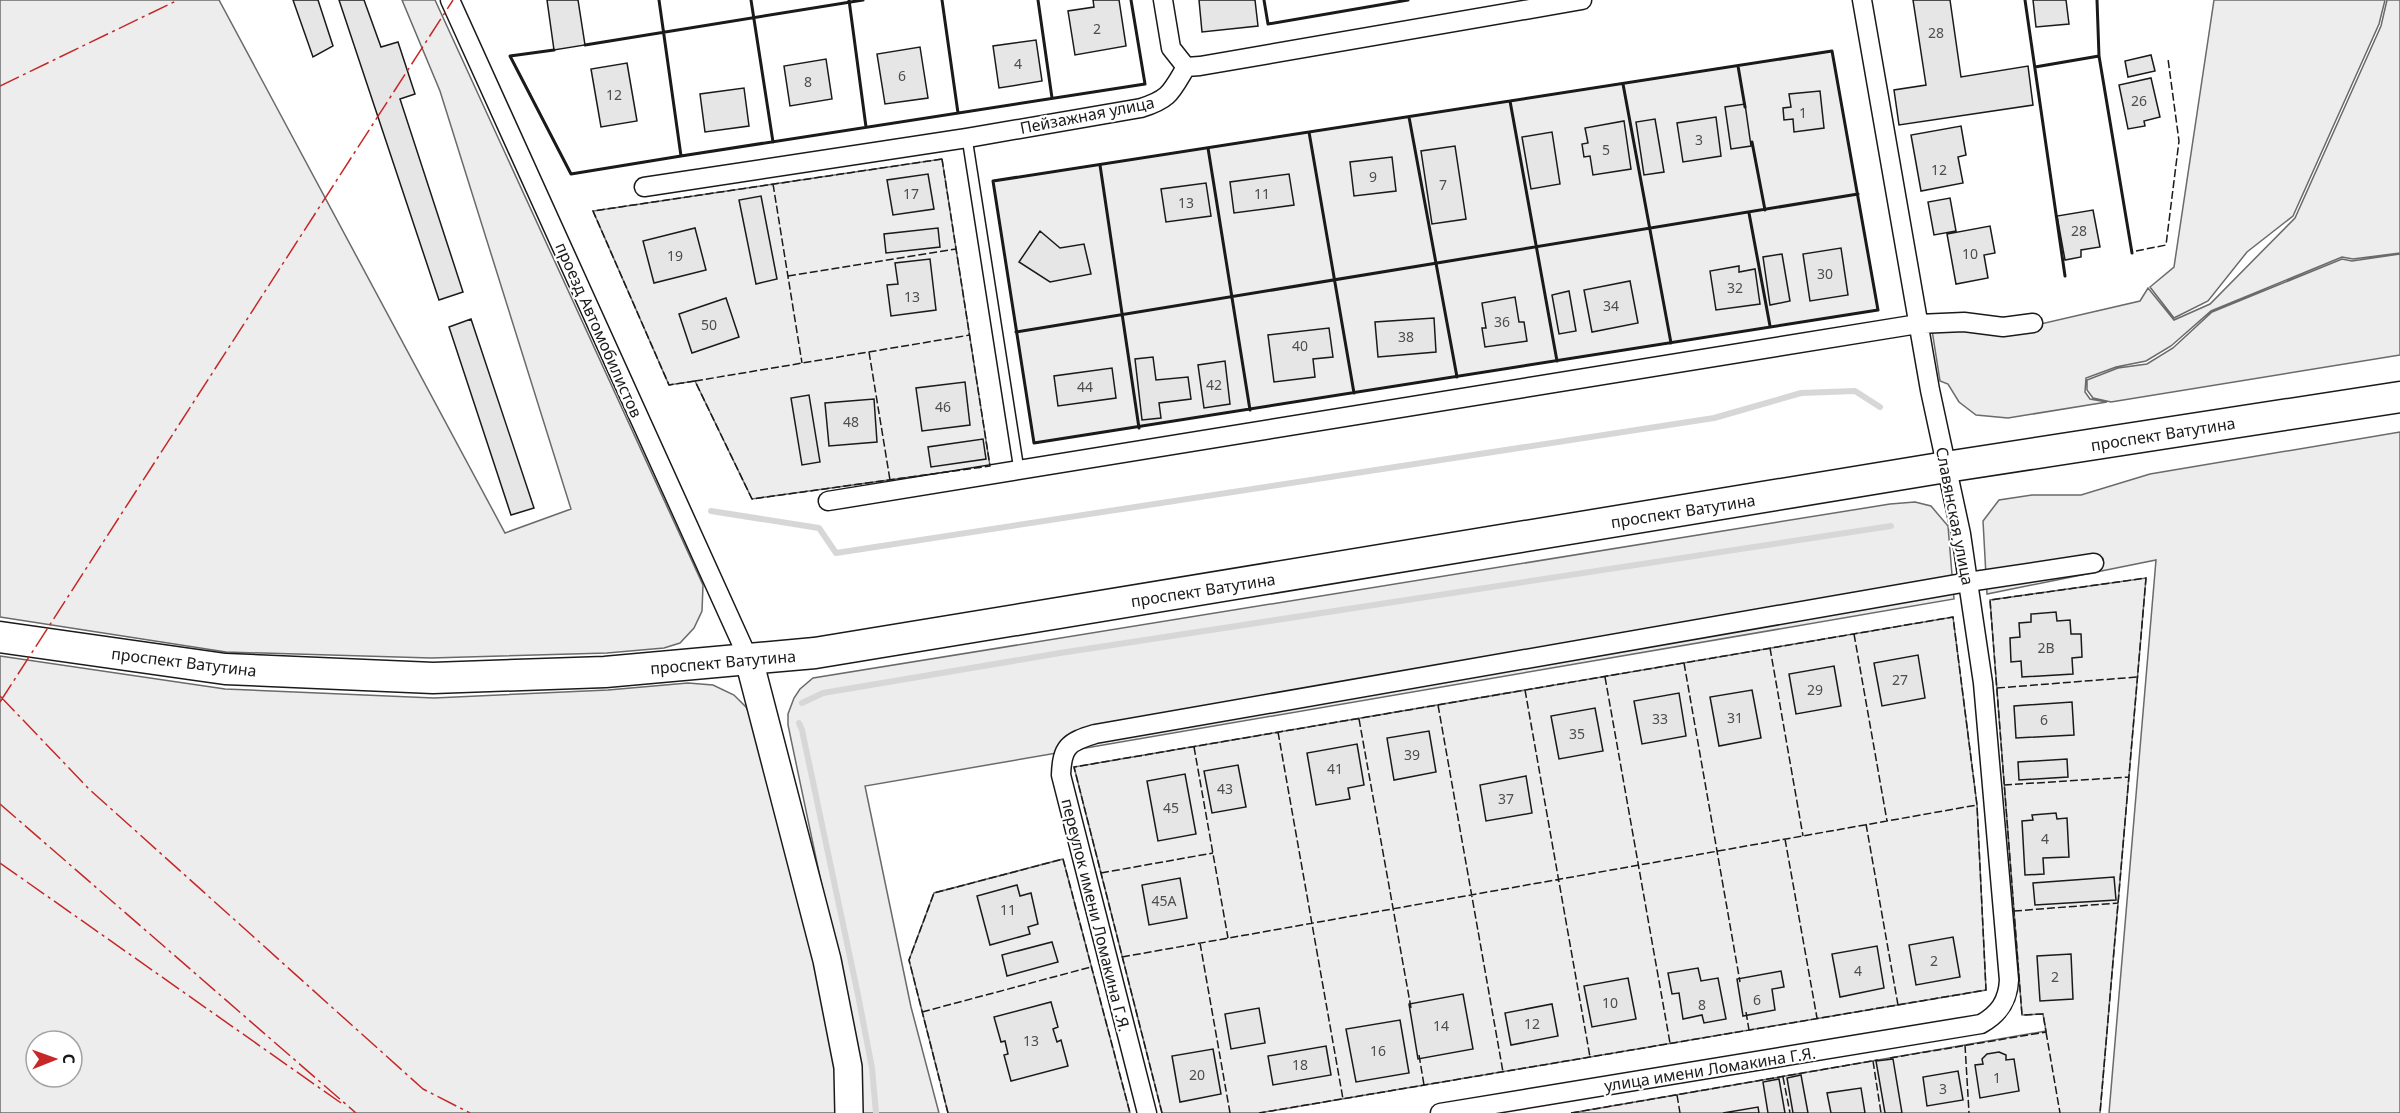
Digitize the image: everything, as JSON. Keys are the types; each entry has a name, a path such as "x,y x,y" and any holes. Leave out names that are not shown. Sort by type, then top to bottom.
{"main road":[{"name":"проспект Ватутина","path":"0,637 225,669 433,678 605,672 749,660 814,653 1946,467 2400,397"}],"street":[{"name":"проезд Автомобилистов","path":"450,0 749,660"},
{"path":"1163,0 1171,48 1186,67 1582,0"},
{"name":"Славянская улица","path":"1862,0 1918,324 1961,534 1983,683 2009,990 2002,1007 1981,1024"},
{"name":"Пейзажная улица","path":"644,187 967,138 1141,108 1162,101 1173,89 1186,67"},
{"path":"828,501 1918,324 1964,322 2003,327 2033,322"},
{"name":"переулок имени Ломакина Г.Я.","path":"1147,1113 1061,775 1062,756 1075,740 1095,734 1968,582 2094,563"},
{"path":"749,660 827,960 848,1067 849,1113"},
{"name":"улица имени Ломакина Г.Я.","path":"1440,1113 1981,1024"}],"lane":[{"path":"967,138 1019,470"}],"shaded area":[{"path":"0,0 219,0 505,533 571,509 440,91 402,0 435,0 703,585 702,611 694,628 680,643 664,648 607,653 431,658 226,652 0,617"},
{"path":"2214,0 2385,0 2379,24 2293,216 2247,252 2208,301 2174,318 2150,287 2174,267"},
{"path":"2387,0 2400,0 2400,253 2353,259 2342,257 2211,311 2171,346 2146,361 2116,367 2086,378 2085,392 2090,399 2107,402 2008,418 1976,415 1959,402 1948,384 1940,381 1932,330 1964,329 2006,332 2140,301 2148,288 2174,320 2210,304 2295,218 2381,26"},
{"path":"1832,51 1878,310 1034,443 993,181"},
{"path":"942,159 990,466 752,499 695,381 669,385 593,211"},
{"path":"2400,254 2400,355 2111,402 2093,398 2087,390 2087,380 2118,368 2147,364 2173,348 2212,312 2342,259 2352,261"},
{"path":"2400,432 2400,1113 2109,1113 2156,560 1987,594 1983,521 1999,500 2032,495 2081,495 2150,474"},
{"path":"1915,502 1931,506 1948,526 1954,599 865,786 911,1007 939,1113 861,1113 837,958 788,725 788,714 794,698 800,689 813,678 1890,504"},
{"path":"2146,578 2100,1113 1571,1113 2046,1031 2043,1014 2022,1015 1990,600"},
{"path":"1953,617 1977,805 1986,990 1259,1113 1162,1113 1074,767"},
{"path":"0,656 225,689 434,698 608,690 688,683 713,685 734,695 746,707 754,722 814,963 836,1070 837,1113 0,1113"},
{"path":"1063,859 1130,1113 948,1113 909,960 934,893"}],"building":[{"path":"293,0 318,0 333,46 313,57"},
{"path":"339,0 364,0 381,47 398,42 415,94 400,99 463,292 439,300"},
{"path":"547,0 578,0 585,45 554,50"},
{"path":"1093,0 1119,0 1126,46 1075,55 1068,11 1094,7"},
{"path":"1199,0 1255,0 1258,26 1202,32"},
{"path":"1913,0 1950,0 1961,77 2028,66 2033,105 1899,125 1894,90 1926,85"},
{"path":"2033,0 2066,0 2069,24 2036,27"},
{"path":"1036,40 1042,81 999,88 993,46"},
{"path":"920,47 928,98 885,104 877,54"},
{"path":"2151,55 2155,71 2128,77 2125,61"},
{"path":"826,59 832,99 790,106 784,66"},
{"path":"627,63 637,121 601,127 591,69"},
{"path":"2151,78 2160,117 2144,121 2145,126 2128,129 2119,85"},
{"path":"744,88 749,126 705,132 700,94"},
{"path":"1820,91 1824,128 1794,132 1793,119 1784,120 1783,108 1791,107 1789,94"},
{"path":"1745,104 1751,146 1731,149 1725,107"},
{"path":"1716,117 1721,156 1683,162 1677,123"},
{"path":"1655,119 1664,172 1644,175 1636,122"},
{"path":"1624,121 1631,169 1593,175 1590,156 1584,157 1582,144 1588,143 1585,128"},
{"path":"1961,126 1966,155 1958,157 1963,183 1921,191 1911,135"},
{"path":"1552,132 1560,184 1531,189 1522,137"},
{"path":"1455,146 1466,219 1432,224 1421,151"},
{"path":"1392,157 1396,191 1354,196 1350,162"},
{"path":"928,174 934,209 893,215 887,180"},
{"path":"1289,174 1294,205 1234,213 1230,182"},
{"path":"1206,183 1211,216 1166,222 1161,189"},
{"path":"761,196 777,279 756,284 739,200"},
{"path":"1950,198 1956,231 1934,235 1928,202"},
{"path":"2093,210 2100,247 2081,250 2081,257 2065,260 2057,216"},
{"path":"1990,226 1995,253 1984,255 1988,278 1956,284 1947,234"},
{"path":"695,228 706,270 654,283 643,241"},
{"path":"938,228 940,247 886,253 884,234"},
{"path":"1040,231 1060,248 1084,244 1091,274 1050,282 1019,262"},
{"path":"1841,248 1848,295 1810,301 1803,254"},
{"path":"1782,254 1790,301 1770,305 1763,257"},
{"path":"930,259 936,310 891,316 887,285 898,284 895,263"},
{"path":"1739,266 1739,272 1755,269 1760,304 1716,310 1710,271"},
{"path":"1630,281 1638,323 1592,332 1584,290"},
{"path":"1569,291 1576,331 1559,334 1552,295"},
{"path":"1515,297 1519,322 1524,322 1527,341 1485,347 1482,328 1486,328 1482,303"},
{"path":"726,298 739,337 692,353 679,314"},
{"path":"1434,318 1436,352 1378,357 1375,322"},
{"path":"471,319 534,508 511,515 449,327"},
{"path":"1329,328 1333,357 1313,359 1315,377 1274,382 1268,335"},
{"path":"1153,357 1156,380 1188,377 1191,399 1159,403 1161,418 1142,420 1135,359"},
{"path":"1225,361 1230,404 1204,408 1198,365"},
{"path":"1112,368 1116,398 1058,406 1054,376"},
{"path":"965,382 970,425 922,431 916,388"},
{"path":"809,395 820,462 802,465 791,398"},
{"path":"874,399 877,442 829,446 825,403"},
{"path":"983,439 986,459 931,467 928,447"},
{"path":"2056,612 2057,621 2070,620 2071,634 2081,634 2082,657 2072,658 2073,674 2022,677 2021,661 2011,662 2010,638 2020,637 2019,623 2031,622 2031,614"},
{"path":"1918,655 1925,698 1882,706 1874,663"},
{"path":"1834,666 1841,706 1796,714 1789,674"},
{"path":"1752,690 1761,738 1719,746 1710,697"},
{"path":"1679,693 1686,736 1642,744 1634,701"},
{"path":"2072,702 2074,735 2016,738 2014,706"},
{"path":"1595,708 1603,751 1559,759 1551,716"},
{"path":"1429,731 1436,772 1394,780 1387,738"},
{"path":"1357,744 1364,785 1348,788 1350,799 1316,805 1307,753"},
{"path":"2067,759 2068,777 2019,780 2018,762"},
{"path":"1238,765 1246,807 1212,813 1204,771"},
{"path":"1185,774 1196,834 1158,841 1147,781"},
{"path":"1526,776 1532,813 1486,821 1480,785"},
{"path":"2056,813 2057,819 2067,818 2069,857 2043,858 2044,874 2025,875 2022,821 2033,820 2032,815"},
{"path":"2114,877 2116,900 2035,905 2033,883"},
{"path":"1180,878 1187,918 1149,925 1142,885"},
{"path":"1017,885 1020,896 1031,893 1038,924 1028,927 1030,934 990,945 977,896"},
{"path":"1953,937 1960,977 1916,985 1909,945"},
{"path":"1052,942 1058,962 1007,976 1002,955"},
{"path":"1877,946 1884,988 1840,997 1832,954"},
{"path":"2071,954 2073,999 2040,1001 2037,956"},
{"path":"1698,968 1701,981 1718,978 1726,1019 1704,1023 1702,1015 1683,1019 1679,993 1672,994 1668,973"},
{"path":"1781,971 1784,987 1772,989 1775,1010 1743,1016 1737,979"},
{"path":"1628,978 1636,1019 1592,1027 1584,986"},
{"path":"1463,994 1473,1049 1418,1059 1409,1004"},
{"path":"1051,1002 1058,1027 1053,1029 1057,1042 1061,1040 1068,1066 1011,1081 1004,1055 1008,1054 1005,1041 1001,1042 994,1017"},
{"path":"1552,1004 1558,1036 1511,1045 1505,1013"},
{"path":"1259,1008 1265,1043 1231,1049 1225,1014"},
{"path":"1400,1020 1409,1073 1356,1082 1346,1029"},
{"path":"1326,1046 1331,1075 1273,1085 1268,1056"},
{"path":"1213,1049 1221,1094 1180,1102 1172,1056"},
{"path":"1999,1052 2006,1055 2006,1060 2014,1059 2019,1091 1980,1098 1975,1065 1983,1064 1982,1059 1987,1054"},
{"path":"1893,1059 1902,1113 1885,1113 1876,1061"},
{"path":"1958,1071 1963,1100 1927,1106 1923,1077"},
{"path":"1801,1075 1808,1113 1793,1113 1787,1078"},
{"path":"1779,1079 1785,1113 1768,1113 1763,1082"},
{"path":"1861,1088 1865,1113 1831,1113 1827,1093"},
{"path":"1758,1107 1759,1113 1723,1113"}],"waterway":[{"path":"711,511 819,528 836,553 1714,418 1801,393 1855,391 1880,407"},
{"path":"802,703 823,693 1060,653 1891,526"},
{"path":"799,723 858,995 872,1068 876,1113"}],"fence":[{"path":"2136,251 2166,245 2179,141 2168,59"},
{"path":"942,159 990,466 752,499 695,381 669,385 593,211 942,159"},
{"path":"773,184 802,363"},
{"path":"788,276 956,249"},
{"path":"695,381 970,335"},
{"path":"869,352 890,480"},
{"path":"1890,1058 2046,1032 2043,1014 2022,1015 1990,600 2146,578 2100,1113"},
{"path":"1162,1113 1074,767 1953,617 1977,805 1986,990 1259,1113"},
{"path":"1854,634 1887,821"},
{"path":"1770,648 1803,836"},
{"path":"1684,663 1740,982"},
{"path":"1605,677 1670,1043"},
{"path":"1997,688 2137,677"},
{"path":"1525,690 1590,1057"},
{"path":"1438,705 1503,1072"},
{"path":"1359,719 1411,1008"},
{"path":"1278,732 1343,1099"},
{"path":"1194,747 1228,938"},
{"path":"2004,785 2129,777"},
{"path":"1122,957 1977,805"},
{"path":"1866,824 1898,1005"},
{"path":"1785,839 1817,1018"},
{"path":"1101,873 1213,853"},
{"path":"948,1113 909,960 934,893 1063,859 1130,1113"},
{"path":"2014,911 2118,903"},
{"path":"1200,943 1230,1113"},
{"path":"922,1012 1091,967"},
{"path":"1746,1012 1749,1030"},
{"path":"2046,1032 2060,1113"},
{"path":"1965,1045 1969,1113"},
{"path":"1419,1055 1424,1085"},
{"path":"1571,1113 1878,1060"},
{"path":"1873,1061 1881,1113"},
{"path":"1783,1077 1790,1113"},
{"path":"1677,1095 1680,1113"}],"wall":[{"path":"659,0 681,156 1145,84 1131,0"},
{"path":"751,0 773,142"},
{"path":"849,0 866,127"},
{"path":"585,45 863,0"},
{"path":"942,0 958,113"},
{"path":"1038,0 1052,98"},
{"path":"1264,0 1268,24 1408,0"},
{"path":"2025,0 2065,276"},
{"path":"2097,0 2099,56 2132,253"},
{"path":"554,50 510,56 571,174 681,156"},
{"path":"1832,51 1878,310 1034,443 993,181 1832,51"},
{"path":"2035,67 2099,56"},
{"path":"1738,66 1745,107"},
{"path":"1623,84 1671,343"},
{"path":"1510,101 1557,361"},
{"path":"1409,117 1457,377"},
{"path":"1309,132 1354,393"},
{"path":"1752,142 1765,210"},
{"path":"1208,148 1250,410"},
{"path":"1100,165 1139,428"},
{"path":"1016,332 1858,194"},
{"path":"1749,213 1770,326"}],"power":[{"path":"0,86 178,0"},
{"path":"0,702 453,0"},
{"path":"0,696 89,789 423,1089 470,1113"},
{"path":"0,804 356,1113"},
{"path":"0,863 341,1103"}]}
